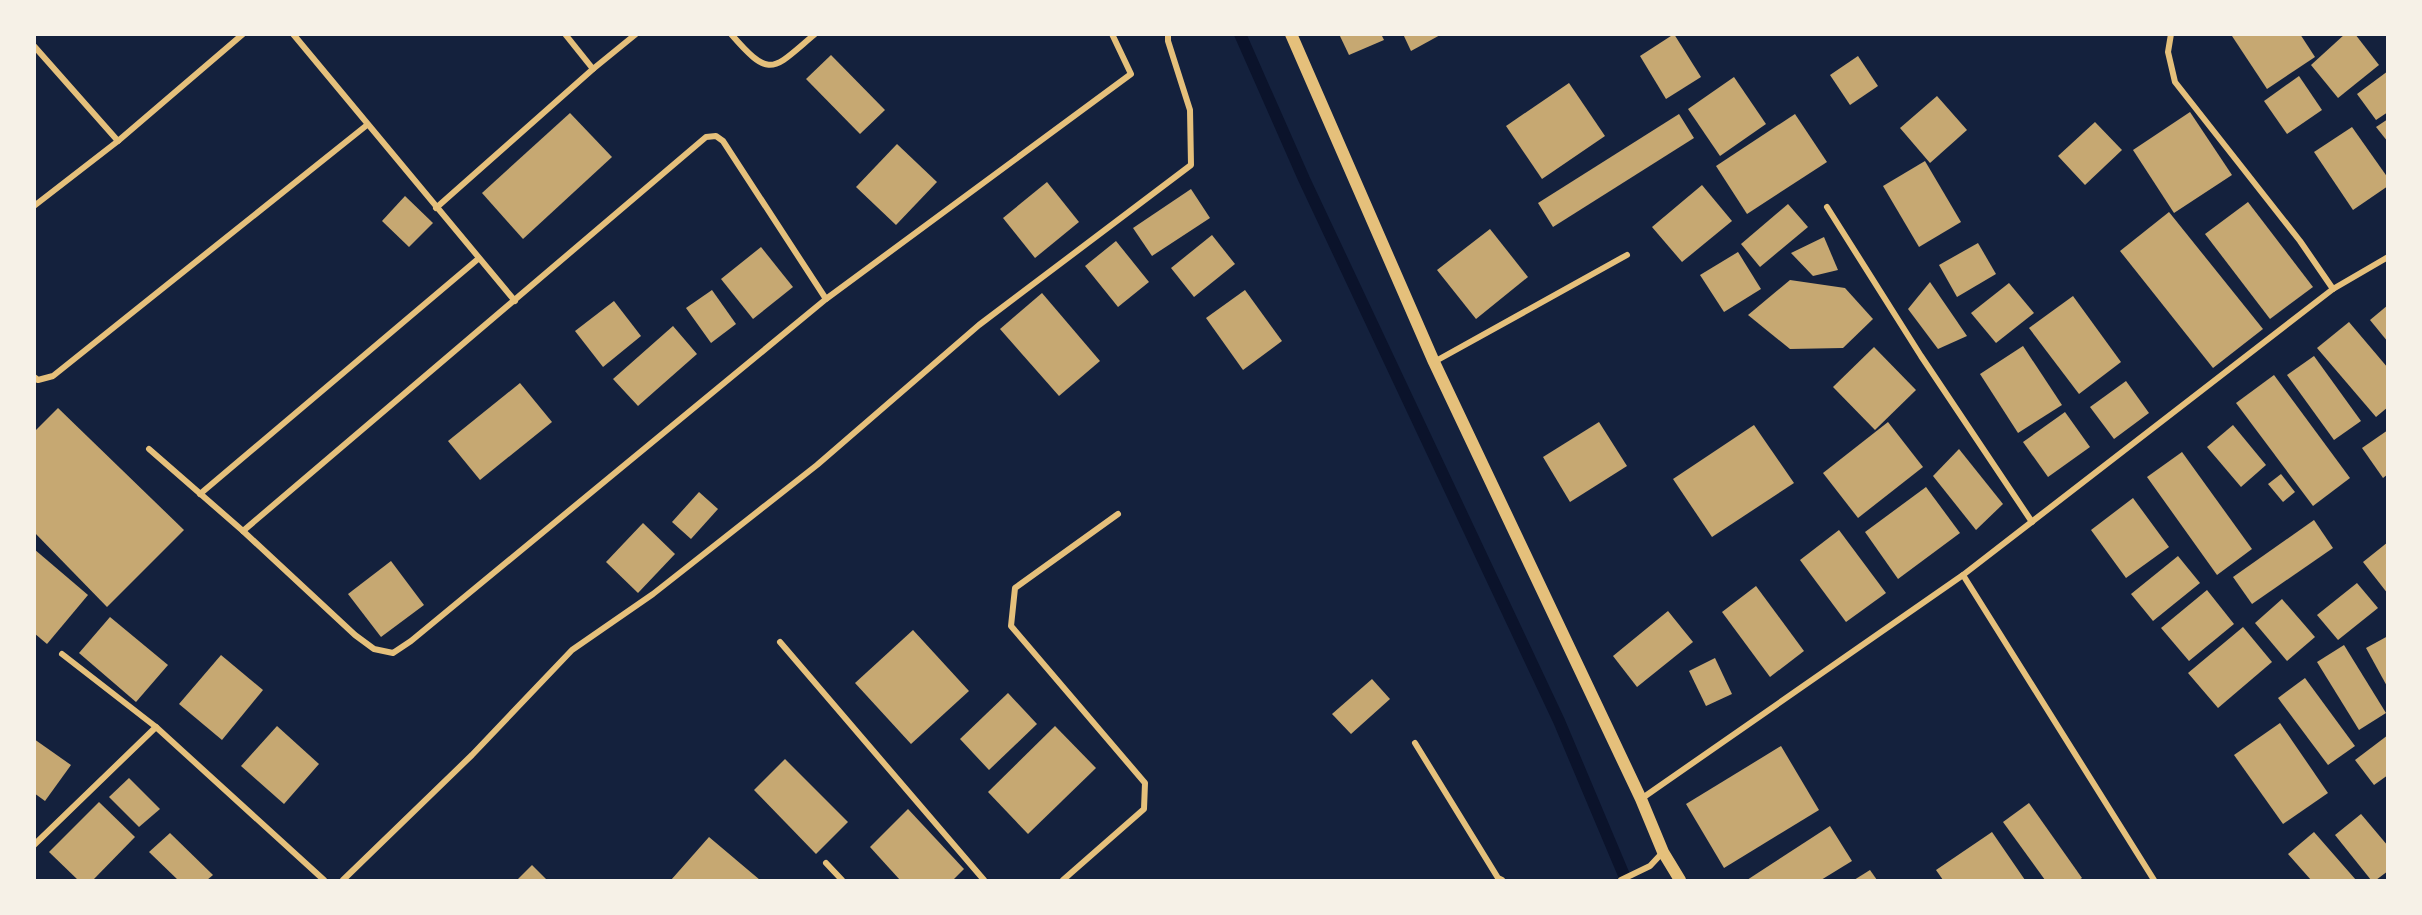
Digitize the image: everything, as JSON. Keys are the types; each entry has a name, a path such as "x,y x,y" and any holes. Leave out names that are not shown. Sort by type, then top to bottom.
{"main road":[{"path":"1291,34 1434,362 1641,799 1663,852 1680,880"}],"street":[{"path":"34,206 117,141 243,34"},
{"path":"292,34 515,301"},
{"path":"565,34 593,69"},
{"path":"436,208 593,69 636,34"},
{"path":"731,34 762,66 774,65 815,34"},
{"path":"149,449 243,531 355,635 374,649 393,653 411,641 826,299 1131,74 1112,34"},
{"path":"343,880 472,755 572,650 653,594 808,472 979,325 1191,165 1190,110 1168,41 1168,34"},
{"path":"2171,34 2168,52 2175,82 2300,241 2333,289"},
{"path":"34,46 117,141"},
{"path":"34,377 38,380 53,376 367,125"},
{"path":"243,531 706,137 716,136 723,141 826,299"},
{"path":"1827,207 1921,356 2032,522"},
{"path":"1434,362 1627,255"},
{"path":"1641,799 1963,576 2333,289 2388,257"},
{"path":"201,494 478,259"},
{"path":"1063,880 1144,809 1145,783 1011,626 1015,588 1118,514"},
{"path":"1963,576 2154,880"},
{"path":"780,642 984,880"},
{"path":"62,654 156,727 324,880"},
{"path":"34,845 156,727"},
{"path":"1415,743 1498,878 1502,880"},
{"path":"1621,880 1650,866 1663,852"},
{"path":"826,863 842,880"}],"building":[{"path":"1339,34 1381,34 1384,40 1349,55"},
{"path":"1403,34 1442,34 1411,51"},
{"path":"1674,34 1701,77 1666,99 1640,56"},
{"path":"2234,34 2300,34 2315,57 2267,89 2232,36"},
{"path":"2345,34 2355,34 2379,65 2338,98 2311,65"},
{"path":"831,55 885,110 860,134 806,79"},
{"path":"1858,56 1878,86 1850,105 1830,75"},
{"path":"2388,71 2388,112 2376,120 2357,94"},
{"path":"2299,76 2322,110 2287,134 2264,101"},
{"path":"1734,77 1766,124 1720,156 1688,109"},
{"path":"1569,83 1605,136 1542,179 1506,126"},
{"path":"1937,96 1967,130 1930,163 1900,128"},
{"path":"2190,112 2232,175 2174,213 2133,150"},
{"path":"570,113 612,157 523,239 482,193"},
{"path":"1679,114 1694,138 1553,227 1538,203"},
{"path":"1795,114 1827,162 1747,214 1716,166"},
{"path":"2388,119 2388,142 2376,127"},
{"path":"2095,122 2122,150 2085,185 2058,156"},
{"path":"2352,127 2388,178 2388,186 2353,210 2314,152"},
{"path":"897,144 937,182 896,225 856,187"},
{"path":"1925,161 1961,222 1919,247 1883,186"},
{"path":"1047,182 1079,222 1035,258 1003,218"},
{"path":"1702,185 1732,221 1682,262 1652,227"},
{"path":"1191,189 1210,218 1152,256 1133,228"},
{"path":"405,196 433,223 409,247 382,221"},
{"path":"2248,202 2313,287 2270,319 2205,234"},
{"path":"1788,204 1808,227 1760,267 1741,244"},
{"path":"2169,212 2263,329 2213,368 2120,251"},
{"path":"1490,229 1528,277 1476,319 1437,270"},
{"path":"1212,235 1235,264 1194,297 1171,268"},
{"path":"1824,237 1838,270 1813,276 1791,253"},
{"path":"1116,241 1149,282 1118,307 1085,266"},
{"path":"1978,243 1996,274 1957,297 1939,265"},
{"path":"761,247 793,287 753,319 721,279"},
{"path":"1738,252 1761,289 1724,312 1700,275"},
{"path":"1790,280 1845,288 1873,319 1843,348 1790,349 1748,315"},
{"path":"1930,282 1967,336 1938,349 1908,309"},
{"path":"2009,283 2034,313 1996,343 1971,313"},
{"path":"712,290 736,324 711,343 686,308"},
{"path":"1245,290 1282,341 1243,370 1206,318"},
{"path":"1042,293 1100,361 1059,396 1000,329"},
{"path":"2073,296 2121,362 2079,394 2029,328"},
{"path":"614,301 641,336 603,367 575,331"},
{"path":"2388,305 2388,342 2370,320"},
{"path":"2349,322 2388,368 2388,407 2376,417 2317,348"},
{"path":"673,326 697,354 638,406 613,379"},
{"path":"2023,346 2062,405 2018,433 1980,374"},
{"path":"1874,347 1916,390 1875,430 1833,387"},
{"path":"2314,356 2361,421 2334,440 2287,375"},
{"path":"2274,375 2350,478 2313,506 2236,403"},
{"path":"2126,381 2149,413 2114,439 2090,407"},
{"path":"520,383 552,422 480,480 448,441"},
{"path":"58,408 184,530 107,607 34,532 34,432"},
{"path":"2065,412 2090,447 2048,477 2023,442"},
{"path":"1599,422 1627,466 1570,502 1543,457"},
{"path":"1888,422 1923,467 1858,518 1823,473"},
{"path":"1754,425 1794,483 1712,537 1673,479"},
{"path":"2233,425 2266,465 2241,487 2207,447"},
{"path":"2388,430 2388,474 2383,478 2362,448"},
{"path":"1959,449 2003,504 1976,530 1933,476"},
{"path":"2182,452 2252,549 2217,575 2147,477"},
{"path":"2281,474 2295,492 2283,502 2268,484"},
{"path":"1926,487 1960,533 1898,579 1865,532"},
{"path":"699,492 718,509 691,539 672,522"},
{"path":"2133,498 2169,547 2126,578 2091,530"},
{"path":"2314,520 2333,548 2252,604 2233,577"},
{"path":"643,523 675,554 638,593 606,562"},
{"path":"1839,530 1886,593 1846,622 1800,560"},
{"path":"2388,542 2388,594 2363,562"},
{"path":"34,549 88,595 47,644 34,633"},
{"path":"2178,556 2200,583 2153,621 2131,594"},
{"path":"391,561 424,605 381,637 348,594"},
{"path":"2357,583 2378,608 2338,640 2317,615"},
{"path":"1756,586 1804,651 1770,677 1722,612"},
{"path":"2207,590 2234,624 2189,661 2161,628"},
{"path":"2282,599 2315,637 2287,661 2255,623"},
{"path":"1668,611 1693,642 1637,687 1613,656"},
{"path":"110,617 168,665 136,702 79,653"},
{"path":"2243,627 2272,662 2218,708 2188,673"},
{"path":"913,630 969,691 911,744 855,683"},
{"path":"2388,636 2388,688 2366,648"},
{"path":"2344,645 2386,713 2359,730 2317,662"},
{"path":"221,655 263,690 222,740 179,704"},
{"path":"1715,658 1732,694 1706,706 1689,671"},
{"path":"2305,678 2355,746 2328,765 2278,698"},
{"path":"1372,679 1390,699 1351,734 1332,714"},
{"path":"1008,693 1037,724 989,770 960,739"},
{"path":"2280,723 2328,793 2283,824 2234,755"},
{"path":"277,726 319,764 284,804 241,766"},
{"path":"1055,726 1096,768 1028,834 988,792"},
{"path":"2388,735 2388,775 2374,785 2355,760"},
{"path":"34,739 71,765 45,801 34,793"},
{"path":"1781,746 1819,810 1724,868 1686,804"},
{"path":"785,759 848,822 816,854 754,790"},
{"path":"129,778 160,809 139,827 109,797"},
{"path":"99,802 135,837 93,880 78,880 49,852"},
{"path":"2029,803 2082,878 2079,880 2045,880 2003,822"},
{"path":"908,809 964,869 953,880 900,880 870,847"},
{"path":"2361,814 2388,846 2388,871 2376,880 2371,880 2335,835"},
{"path":"1830,826 1852,861 1821,880 1747,880"},
{"path":"1992,832 2025,880 1943,880 1936,870"},
{"path":"2314,832 2356,880 2311,880 2288,854"},
{"path":"170,833 213,875 207,880 178,880 149,852"},
{"path":"709,837 760,880 671,880"},
{"path":"532,865 547,880 517,880"},
{"path":"1870,870 1877,880 1854,880"}],"waterway":[{"path":"1240,34 1304,179 1559,721 1626,880"}]}
